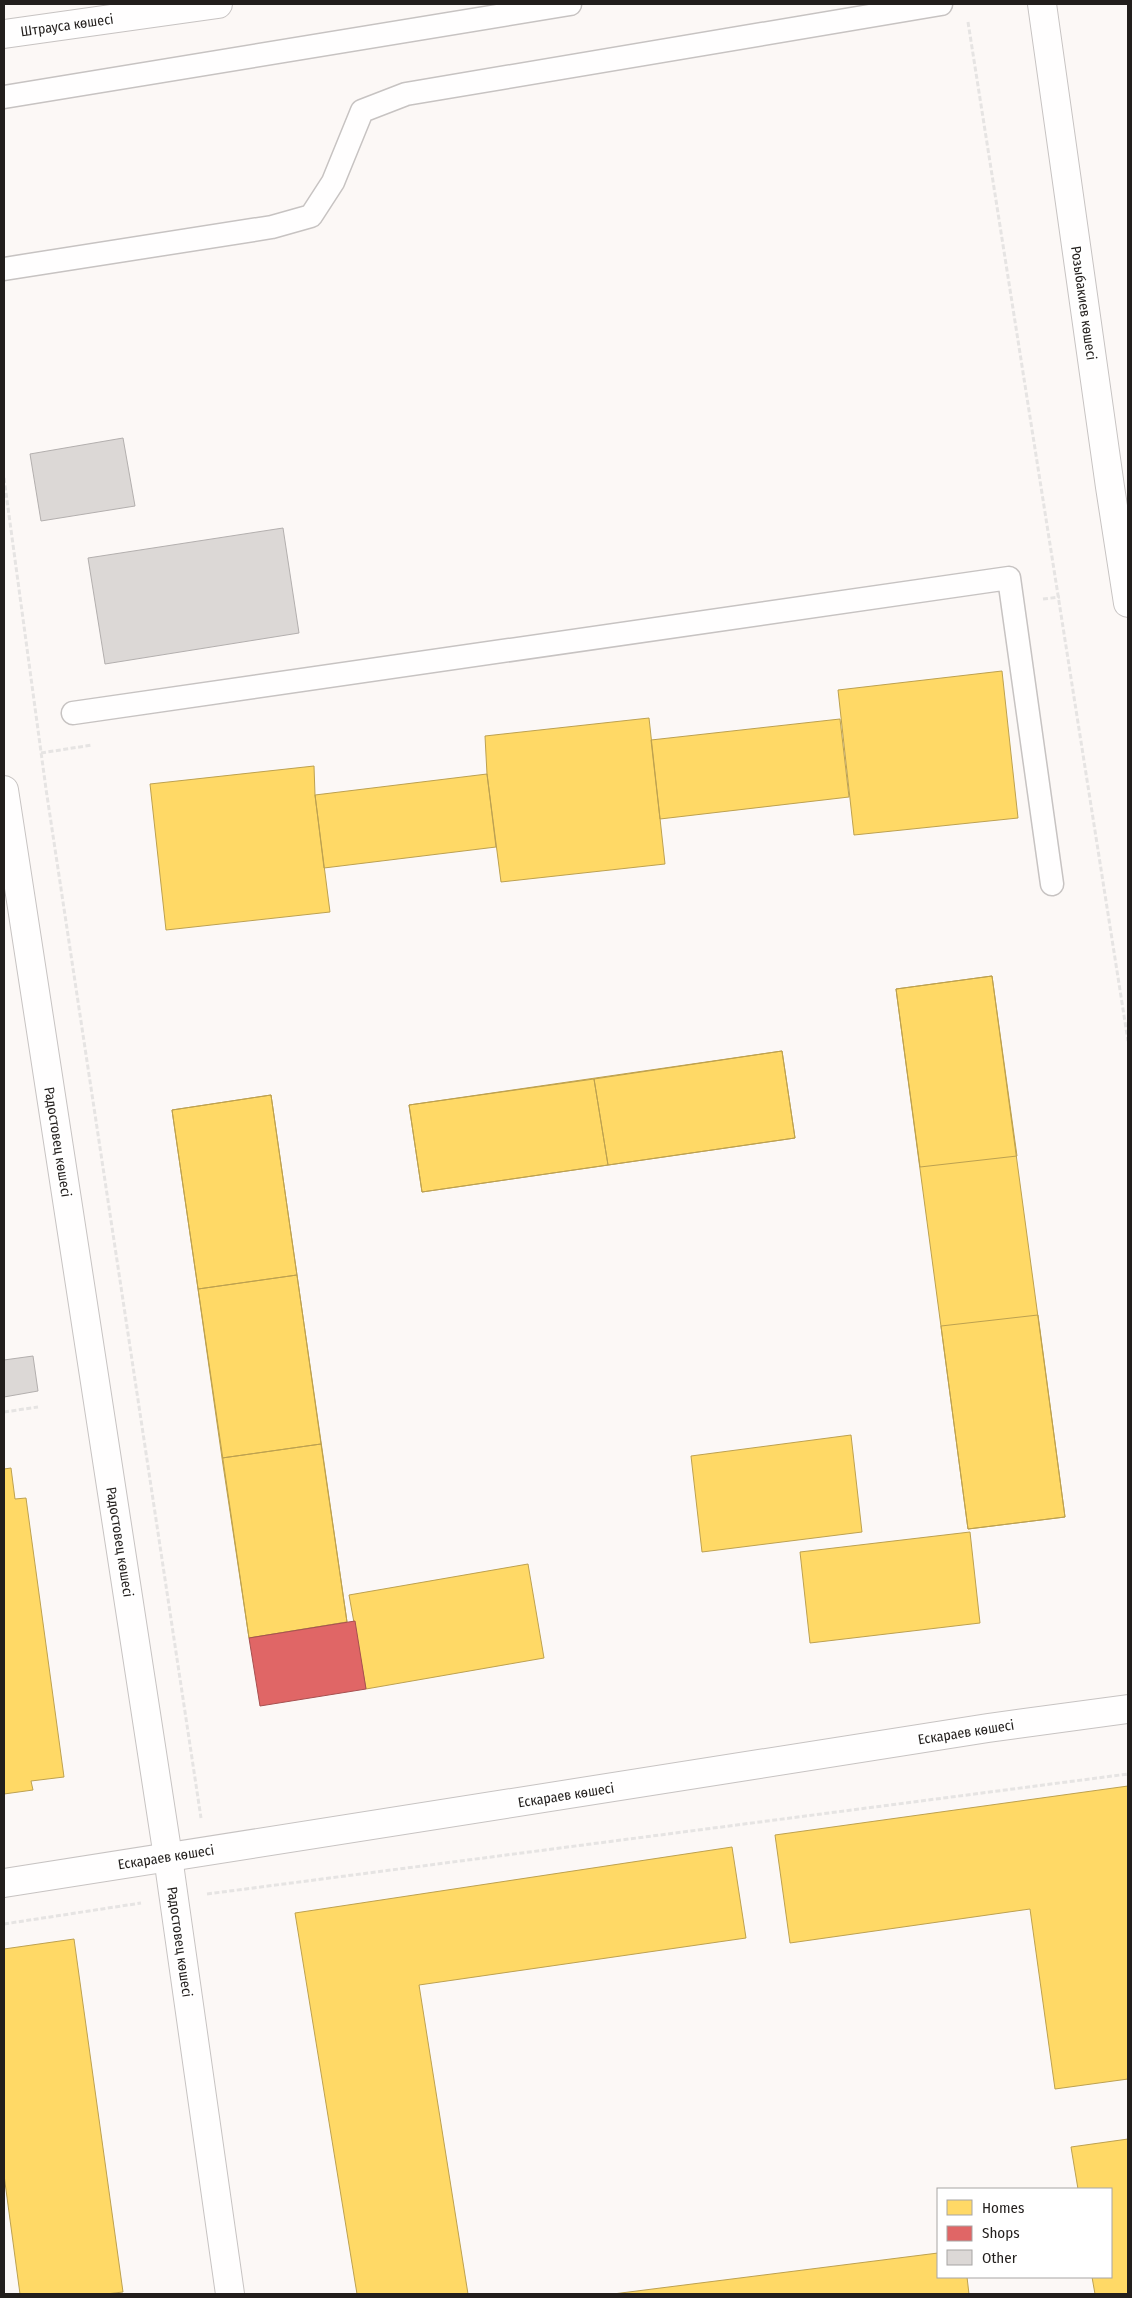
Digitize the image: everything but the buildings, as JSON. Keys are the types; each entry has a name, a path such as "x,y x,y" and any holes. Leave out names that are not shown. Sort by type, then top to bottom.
{"street":[{"name":"Штрауса көшесі","path":"4,34 218,4"},
{"name":"Розыбакиев көшесі","path":"1042,4 1119,485 1128,603"},
{"name":"Радостовец көшесі","path":"4,790 168,1857 230,2294"},
{"name":"Ескараев көшесі","path":"4,1883 978,1729 1128,1710"}],"lane":[{"path":"4,97 570,4"},
{"path":"4,269 272,227 311,216 333,182 362,111 406,94 941,4"},
{"path":"73,713 1010,578 1052,884"}],"path":[{"path":"967,13 1060,597 1128,1041"},
{"path":"4,478 48,799 206,1851"},
{"path":"1041,600 1060,597"},
{"path":"4,1412 38,1407"},
{"path":"4,1924 174,1898 1128,1774"}]}
